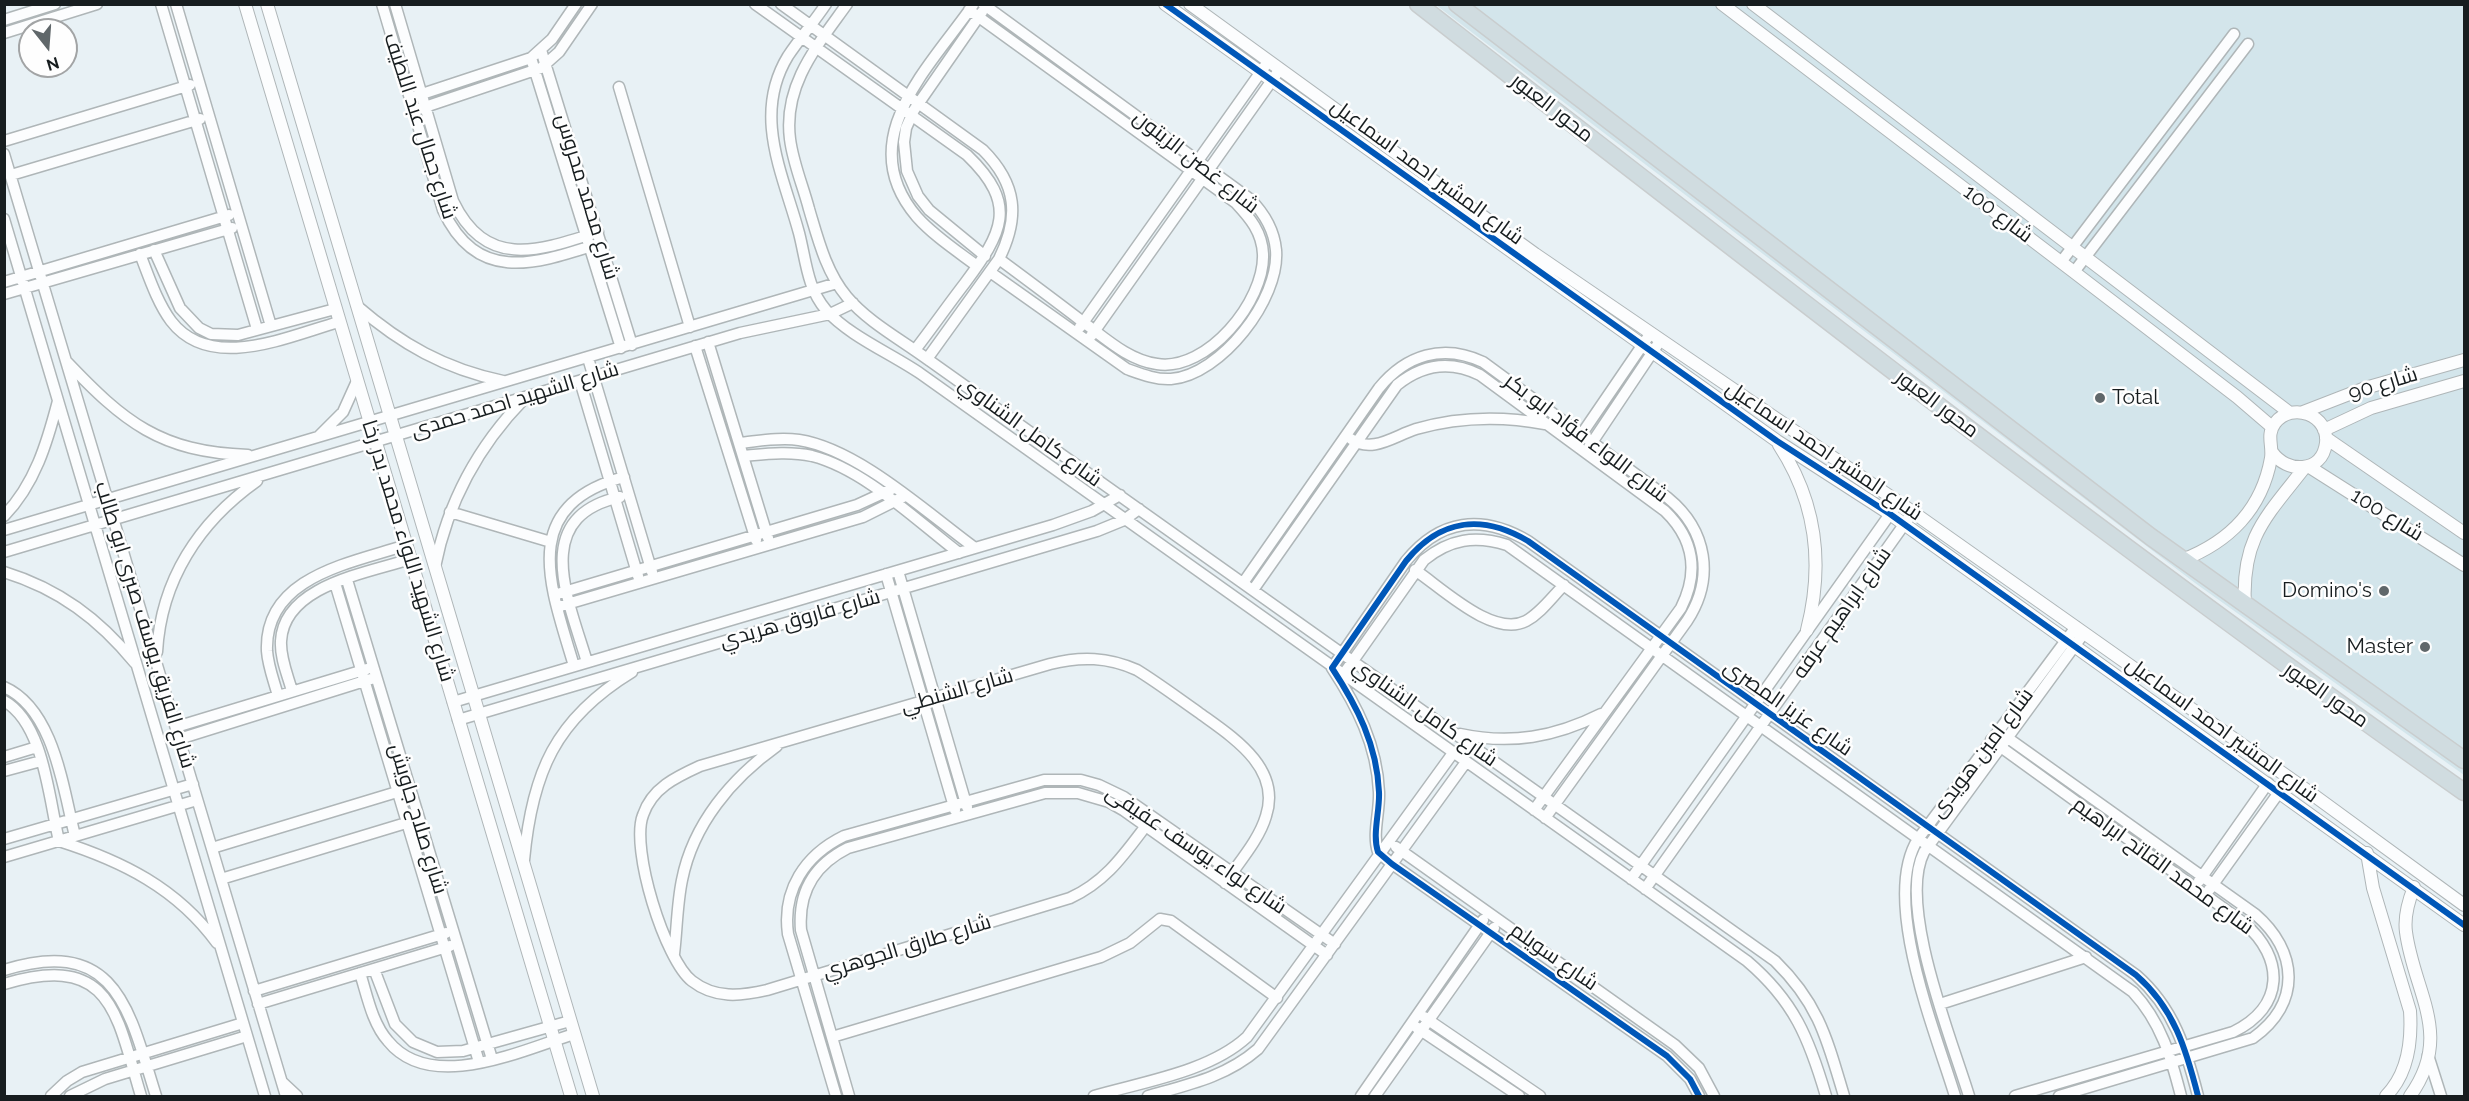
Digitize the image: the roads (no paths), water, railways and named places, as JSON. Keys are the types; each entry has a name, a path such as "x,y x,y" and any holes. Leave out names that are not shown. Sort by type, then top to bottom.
{"highway":[{"name":"محور العبور","path":"1418,4 1815,312 2225,621 2464,792"},
{"name":"محور العبور","path":"1457,4 2182,560 2464,760"}],"street":[{"path":"4,20 55,4"},
{"path":"4,33 70,9 97,4"},
{"path":"161,4 257,329"},
{"path":"176,4 271,326"},
{"name":"شارع الشهيد اللواء محمد بدر رخا","path":"244,4 571,1096"},
{"name":"شارع الشهيد اللواء محمد بدر رخا","path":"267,4 593,1096"},
{"name":"شارع جمال عبد اللطيف","path":"382,4 443,210 459,237 472,249 505,263 523,264 541,262 599,238"},
{"name":"شارع جمال عبد اللطيف","path":"395,4 453,201 468,226 480,237 494,245 525,252 588,242"},
{"path":"410,98 531,58 542,50 576,4"},
{"path":"413,111 535,71 559,52 592,4"},
{"path":"755,4 815,49 967,155 991,182 999,206 1000,219 993,244 915,350"},
{"path":"781,4 983,150 1004,177 1010,193 1012,219 1006,244 999,259 927,359"},
{"name":"شارع كامل الشناوي","path":"826,4 780,73 771,109 771,127 777,160 813,290 830,314 921,374 1747,961 1779,991 1803,1028 1826,1096"},
{"name":"شارع كامل الشناوي","path":"847,4 805,64 793,93 790,108 790,140 818,238 837,283 853,303 927,359 1755,946 1792,977 1819,1017 1844,1096"},
{"name":"شارع المشير احمد اسماعيل","path":"1165,4 1647,350 1777,441 1905,524 2464,925"},
{"name":"شارع المشير احمد اسماعيل","path":"1190,4 1655,338 1913,512 2312,794 2464,905"},
{"name":"شارع 100","path":"1722,4 2237,397 2272,428"},
{"name":"شارع 100","path":"1754,4 2085,259 2296,412"},
{"path":"985,5 911,115 906,128 904,157 907,171 918,196 929,210 985,256"},
{"name":"شارع غصن الزيتون","path":"985,5 1195,165"},
{"path":"971,7 901,108 894,124 892,158 900,190 919,219 977,266"},
{"name":"شارع غصن الزيتون","path":"971,7 979,17 1195,165 1250,199 1269,223 1276,253 1275,268 1263,299 1227,352 1213,364 1171,379 1144,376 1127,369 990,272"},
{"path":"2061,262 2234,34"},
{"path":"2074,272 2248,44"},
{"name":"شارع محمد محروس","path":"542,50 632,345"},
{"name":"شارع محمد محروس","path":"531,58 621,348"},
{"path":"1076,333 1269,60"},
{"path":"1088,342 1280,69"},
{"path":"4,141 199,82"},
{"path":"619,87 690,327"},
{"path":"2172,115 2186,125"},
{"path":"11,175 209,116"},
{"name":"شارع الفريق يوسف صبرى ابو طالب","path":"4,154 285,1096"},
{"name":"شارع غصن الزيتون","path":"999,259 1128,354 1143,361 1176,364 1192,360 1217,343 1242,311 1252,293 1263,262 1258,230 1207,173"},
{"path":"908,205 918,196"},
{"path":"4,282 238,213"},
{"name":"شارع الفريق يوسف صبرى ابو طالب","path":"4,219 265,1096"},
{"path":"4,294 241,225"},
{"path":"154,250 180,308 199,328 224,336 335,309"},
{"path":"140,255 172,322 189,337 210,347 226,350 242,348 339,322"},
{"name":"شارع الشهيد احمد حمدى","path":"4,530 837,283"},
{"path":"1252,293 1263,299"},
{"name":"شارع الشهيد احمد حمدى","path":"4,552 708,342 775,323 830,314 853,303"},
{"path":"357,306 402,341 426,356 460,370 506,382"},
{"path":"1586,452 1655,338"},
{"path":"708,342 770,544"},
{"path":"695,346 758,548"},
{"path":"1575,444 1647,350"},
{"name":"شارع اللواء فؤاد ابو بكر","path":"1243,583 1391,373 1406,362 1423,355 1442,352 1463,354 1483,362 1678,506 1697,532 1705,564 1704,580 1694,610 1545,818"},
{"path":"588,358 654,579"},
{"path":"65,360 115,410 156,436 204,452 260,455"},
{"name":"شارع 90","path":"2296,412 2365,388 2464,360"},
{"name":"شارع اللواء فؤاد ابو بكر","path":"1253,590 1397,385 1425,368 1455,365 1480,375 1665,511 1676,522 1688,542 1693,564 1688,594 1660,637 1534,810"},
{"path":"314,439 343,412 357,381"},
{"path":"580,381 640,582"},
{"name":"شارع 90","path":"2325,434 2371,408 2464,381"},
{"path":"2365,388 2371,408"},
{"path":"435,567 450,512 481,450 527,396"},
{"path":"4,516 28,484 41,459 58,401"},
{"path":"2246,606 2245,572 2253,539 2269,512 2307,467 2320,457 2325,434 2314,417 2296,412 2276,421 2269,443 2272,452 2285,466 2307,467"},
{"path":"1346,436 1356,443 1370,447 1416,429 1472,419 1510,419 1548,425"},
{"name":"شارع 100","path":"2325,434 2464,533"},
{"path":"739,443 788,439 812,443 857,462 975,548"},
{"path":"1777,441 1794,468 1804,491 1815,536 1816,585 1807,630"},
{"path":"2182,560 2219,542 2248,513 2267,477 2272,452"},
{"path":"743,456 786,453 810,456 839,466 959,553"},
{"name":"شارع 100","path":"2307,467 2464,566"},
{"path":"156,662 164,607 184,556 219,511 265,475"},
{"path":"574,666 548,565 551,542 561,517 573,502 589,489 624,477"},
{"path":"554,594 766,532 882,495 894,488"},
{"path":"587,662 570,603 561,558 567,532 577,518 591,507 629,495"},
{"name":"شارع فاروق هريدي","path":"453,702 1079,517 1120,495"},
{"path":"557,607 862,517 894,504 905,496"},
{"name":"شارع ابراهيم عرفه","path":"1630,879 1898,502"},
{"name":"شارع فاروق هريدي","path":"458,720 1090,533 1124,520 1139,509"},
{"path":"450,512 551,542"},
{"name":"شارع ابراهيم عرفه","path":"1645,889 1913,512"},
{"name":"شارع عزيز المصرى","path":"1332,668 1417,547 1433,535 1452,527 1471,524 1491,525 1511,531 2146,984 2171,1016 2185,1047 2198,1096"},
{"name":"شارع عزيز المصرى","path":"1343,675 1415,570 1438,549 1454,542 1472,539 1490,540 1523,555 1760,727 2120,981 2144,1003 2169,1051 2181,1096"},
{"path":"278,696 267,653 269,627 287,596 313,576 406,545"},
{"path":"292,691 281,649 283,629 301,601 319,589 410,559"},
{"path":"1415,570 1488,620 1507,625 1517,624 1534,615 1564,585"},
{"path":"898,571 969,813"},
{"path":"4,572 53,591 77,605 100,623 138,666"},
{"path":"886,574 957,817"},
{"path":"313,576 319,589"},
{"name":"شارع صلاح جاويش","path":"347,580 455,944 492,1059"},
{"name":"شارع صلاح جاويش","path":"335,583 479,1062"},
{"name":"شارع امين هويدى","path":"1955,1096 1908,932 1905,887 1910,855 1918,839 1991,740 2080,630"},
{"name":"شارع امين هويدى","path":"1969,1096 1923,943 1918,909 1918,865 1928,846 2001,748 2071,642"},
{"name":"شارع الشنطي","path":"667,937 646,880 639,847 643,815 650,800 661,787 700,766 1068,659 1103,659 1137,670 1233,737 1260,766 1269,798 1267,814 1261,830 1226,883"},
{"path":"523,863 533,796 554,746 588,704 609,686 644,665"},
{"path":"1332,668 1359,713 1374,755 1379,790 1376,844 1380,855"},
{"path":"179,738 374,672"},
{"path":"176,727 292,691 363,676"},
{"path":"4,687 30,705 46,730 75,836"},
{"path":"4,701 20,713 29,724 37,747 58,841"},
{"path":"1455,734 1506,741 1536,737 1577,726 1604,713"},
{"name":"شارع محمد الفاتح ابراهيم","path":"1998,731 2255,914 2276,936 2284,952 2288,986 2282,1008 2264,1030 2237,1044 2060,1096"},
{"name":"شارع محمد الفاتح ابراهيم","path":"1991,740 2244,922 2263,942 2274,972 2273,987 2268,1002 2259,1015 2247,1025 2185,1047 2014,1096"},
{"path":"674,957 682,879 700,831 713,809 735,783 758,760 783,741"},
{"path":"4,757 37,747"},
{"path":"1094,1096 1207,1063 1228,1053 1255,1029 1453,753"},
{"path":"4,771 40,760"},
{"path":"1153,1079 1154,1096 1173,1093 1217,1075 1245,1059 1267,1037 1466,762"},
{"path":"2038,774 2045,764"},
{"name":"شارع لواء يوسف عفيفى","path":"836,1096 788,934 787,906 798,876 812,857 844,836 1044,780 1081,780 1099,785 1124,797 1335,944"},
{"path":"2194,887 2268,783"},
{"path":"4,839 193,784"},
{"path":"1955,789 1965,797"},
{"path":"2205,895 2280,791"},
{"path":"212,848 397,792"},
{"name":"شارع لواء يوسف عفيفى","path":"849,1096 801,930 800,916 807,887 823,864 848,848 1045,793 1078,793 1109,802 1327,955"},
{"path":"4,857 197,800"},
{"path":"221,879 406,823"},
{"name":"شارع طارق الجوهري","path":"667,937 682,971 693,982 721,995 752,993 1070,898 1086,891 1113,870 1145,827"},
{"path":"2237,827 2248,835"},
{"path":"58,841 107,857 152,880 190,911 221,950"},
{"name":"شارع سويلم","path":"1389,842 1690,1057 1707,1080 1714,1096"},
{"path":"2367,854 2373,888 2406,995 2411,1028 2406,1060 2396,1084 2386,1096"},
{"name":"شارع سويلم","path":"1380,855 1667,1056 1690,1079 1699,1096"},
{"path":"2396,1084 2412,1096 2428,1054 2430,1027 2427,1005 2406,931 2406,916 2414,887"},
{"path":"1361,1096 1489,913"},
{"path":"832,1038 1101,957 1130,943 1160,919 1171,921 1277,998"},
{"path":"1375,1096 1499,920"},
{"path":"254,991 452,932"},
{"path":"258,1004 455,944"},
{"path":"1940,1004 2086,957"},
{"path":"4,969 57,959 76,963 98,975 117,992 130,1014 156,1096"},
{"path":"74,977 76,963"},
{"path":"17,966 21,979"},
{"path":"374,969 395,1024 413,1042 424,1049 449,1054 570,1021"},
{"path":"4,984 56,973 87,982 107,1000 118,1020 141,1096"},
{"path":"360,973 380,1030 396,1050 411,1059 434,1067 464,1066 574,1034"},
{"path":"4,992 21,979"},
{"path":"107,1000 117,992"},
{"path":"1418,1013 1540,1096"},
{"path":"51,1096 67,1081 82,1072 243,1023"},
{"path":"2411,1028 2419,1023 2430,1027"},
{"path":"1410,1024 1519,1096"},
{"path":"70,1096 88,1085 248,1036"},
{"path":"2428,1054 2441,1096"},
{"path":"1167,1075 1173,1093"},
{"path":"281,1080 297,1096"}],"place":[{"name":"Total","path":"2100,398"},
{"name":"Domino's","path":"2384,591"},
{"name":"Master","path":"2425,647"}]}
